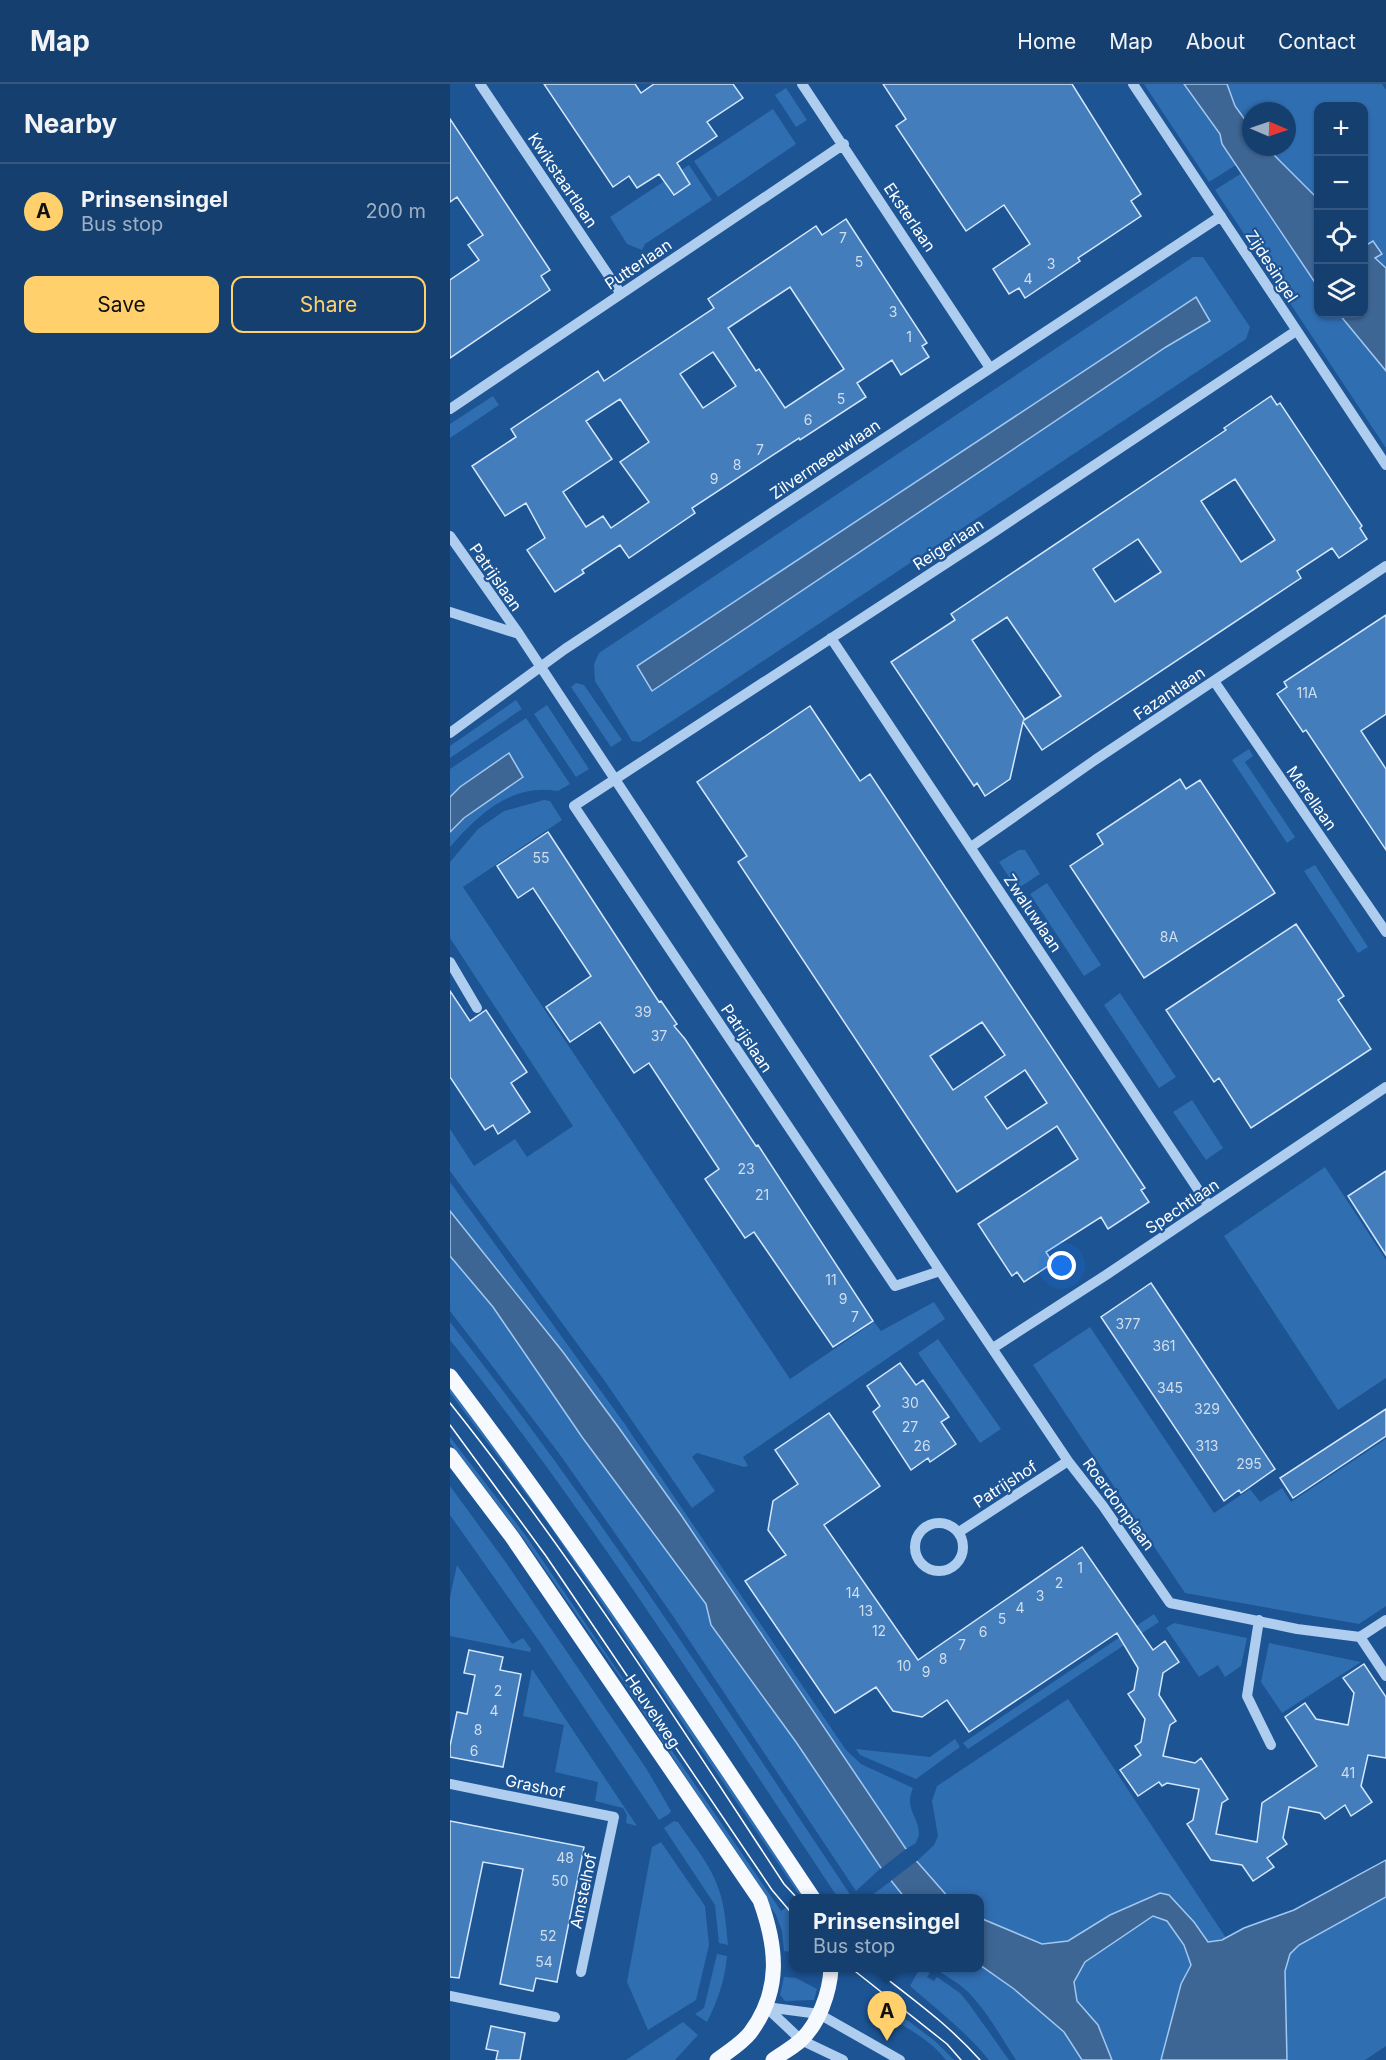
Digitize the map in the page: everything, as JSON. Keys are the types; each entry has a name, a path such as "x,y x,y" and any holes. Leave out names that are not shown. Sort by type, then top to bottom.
{"main road":[{"name":"Heuvelweg","path":"450,1376 502,1444 653,1659 810,1894"},
{"name":"Heuvelweg","path":"450,1455 518,1546 760,1900 770,1928 774,1956 766,2007"},
{"path":"772,2060 801,2040 819,2014 826,1997 830,1972"},
{"path":"717,2060 749,2035 766,2007"}],"street":[{"name":"Kwikstaartlaan","path":"480,84 621,294"},
{"name":"Eksterlaan","path":"802,84 844,144 990,368"},
{"name":"Zijdesingel","path":"1133,84 1386,465"},
{"name":"Putterlaan","path":"450,409 844,144"},
{"name":"Zilvermeeuwlaan","path":"450,733 540,666 1221,216"},
{"name":"Reigerlaan","path":"614,780 1017,517 1296,331"},
{"name":"Patrijslaan","path":"450,536 519,634 993,1348"},
{"name":"Fazantlaan","path":"971,847 1386,566"},
{"name":"Patrijslaan","path":"450,612 519,634"},
{"name":"Zwaluwlaan","path":"831,638 1209,1206"},
{"name":"Merellaan","path":"1214,681 1386,932"},
{"name":"Patrijslaan","path":"614,780 574,806 580,816 895,1286 940,1271"},
{"path":"450,962 477,1008"},
{"name":"Spechtlaan","path":"993,1348 1386,1087"},
{"name":"Roerdomplaan","path":"993,1348 1068,1461 1103,1506 1170,1603 1297,1629 1360,1637"},
{"name":"Patrijshof","path":"959,1532 1068,1461"},
{"path":"946,1523 959,1532 964,1548 962,1556 952,1568 936,1571 928,1568 917,1557 915,1541 918,1534 930,1524 946,1523"},
{"path":"1259,1620 1247,1696 1271,1744"},
{"path":"1386,1620 1360,1637 1386,1676"},
{"name":"Grashof","path":"450,1784 614,1817"},
{"name":"Amstelhof","path":"581,1972 614,1817"},
{"path":"450,1996 555,2017"},
{"path":"766,2007 819,2014 900,2060"},
{"path":"766,2007 801,2040 843,2060"}],"shaded area":[{"path":"1144,84 1184,84 1220,134 1222,144 1236,165 1209,182"},
{"path":"1184,84 1227,84 1235,106 1242,116 1242,156 1275,156 1314,195 1314,281 1222,144 1220,134"},
{"path":"1227,84 1382,84 1386,90 1386,268 1375,258 1372,241 1368,244 1368,102 1314,102 1314,195 1275,156 1296,156 1296,102 1242,102 1242,116 1235,106"},
{"path":"786,88 807,120 796,127 775,95"},
{"path":"773,109 796,144 718,197 694,161"},
{"path":"689,165 712,200 645,244 642,250 627,244 610,217"},
{"path":"1242,173 1314,281 1314,318 1342,318 1386,371 1386,448 1215,190"},
{"path":"1373,241 1382,254 1375,258 1386,268 1386,371 1342,318 1368,318 1368,244"},
{"path":"1193,257 1203,257 1250,327 1246,339 640,742 632,741 595,681 594,664 599,653","holes":["1196,298 1209,321 1166,347 652,691 1042,401"]},
{"path":"1196,297 1210,321 1166,347 652,691 637,666"},
{"path":"493,396 499,405 450,438 450,424"},
{"path":"576,683 584,685 622,740 611,747 571,687"},
{"path":"516,700 522,709 450,758 450,746"},
{"path":"547,705 589,769 576,777 534,714"},
{"path":"526,718 570,784 558,791 525,792 497,804 484,813 450,847 450,832 464,819 523,777 508,754 460,787 450,797 450,769"},
{"path":"1249,749 1253,756 1245,762 1295,837 1287,843 1232,760"},
{"path":"509,753 523,777 464,818 450,832 450,797 460,787"},
{"path":"544,800 550,801 562,820 463,887 790,1379 874,1322 881,1331 934,1302 945,1319 743,1457 748,1466 744,1467 697,1453 692,1457 715,1491 692,1508 604,1380 450,1171 450,1129 474,1166 515,1139 527,1157 573,1126 450,938 450,862 478,829 504,811"},
{"path":"1019,850 1025,850 1040,874 1017,889 999,862"},
{"path":"1315,865 1368,947 1358,953 1304,871"},
{"path":"1047,883 1101,965 1084,976 1030,894"},
{"path":"1120,993 1176,1077 1159,1088 1104,1005"},
{"path":"1192,1100 1223,1148 1206,1160 1173,1112"},
{"path":"1325,1167 1386,1260 1386,1378 1338,1410 1224,1236"},
{"path":"450,1182 624,1423 846,1750 861,1764 913,1788 910,1801 919,1833 916,1843 906,1849 681,1515 619,1428 563,1351 450,1211"},
{"path":"450,1211 563,1352 619,1428 681,1515 906,1849 945,1894 902,1894 881,1868 796,1742 711,1625 706,1604 582,1437 493,1307 450,1256"},
{"path":"450,1256 493,1307 707,1604 711,1625 796,1742 881,1868 856,1891 673,1616 558,1452 450,1311"},
{"path":"450,1322 607,1533 850,1894 834,1892 600,1542 502,1406 450,1340"},
{"path":"1090,1327 1214,1513 1250,1489 1260,1502 1282,1488 1291,1502 1386,1439 1386,1606 1359,1624 1185,1593 1033,1365"},
{"path":"938,1339 1001,1429 980,1443 918,1353"},
{"path":"450,1386 550,1520 648,1662 802,1894 799,1894 547,1522 450,1393"},
{"path":"450,1437 526,1536 781,1911 789,1905 789,1952 784,1951 782,1931 776,1915 622,1680 523,1538 450,1443"},
{"path":"450,1486 507,1564 646,1768 671,1811 669,1814 659,1820 544,1648 450,1515"},
{"path":"457,1565 512,1644 523,1638 531,1649 530,1652 450,1636 450,1597"},
{"path":"1154,1614 1159,1622 968,1749 963,1743"},
{"path":"1174,1623 1247,1638 1241,1666 1225,1677 1218,1665 1199,1677 1166,1628"},
{"path":"1269,1643 1361,1662 1282,1713 1261,1682"},
{"path":"532,1669 637,1826 626,1823 627,1815 623,1808 595,1801 598,1782 555,1772 564,1725 523,1716"},
{"path":"1068,1699 1226,1938 1208,1942 1194,1922 1169,1895 1110,1915 1068,1941 1042,1944 984,1920 984,1894 946,1894 917,1861 934,1845 938,1836 932,1801 937,1786"},
{"path":"955,1739 960,1747 916,1779 860,1755 856,1749 930,1757"},
{"path":"674,1821 678,1822 695,1846 716,1881 723,1903 728,1945 719,1943 715,1905 664,1828"},
{"path":"661,1842 705,1906 709,1945 696,2000 648,2030 627,1982 652,1847"},
{"path":"1386,1860 1386,1897 1299,1945 1290,1954 1285,1971 1287,2060 1161,2060 1181,1984 1191,1965 1184,1945 1167,1921 1153,1916 1085,1962 1074,1982 1077,2001 1098,2025 1112,2060 1082,2060 1064,2032 1014,1989 984,1968 984,1920 1042,1944 1068,1941 1110,1915 1160,1893 1169,1895 1194,1922 1208,1942 1222,1940 1244,1928 1294,1910"},
{"path":"891,1881 902,1894 873,1894"},
{"path":"1386,1897 1386,2046 1365,2060 1287,2060 1285,1971 1290,1954 1299,1945"},
{"path":"1153,1916 1167,1921 1184,1945 1191,1965 1181,1984 1161,2060 1112,2060 1098,2025 1077,2001 1074,1982 1085,1962"},
{"path":"717,1954 727,1956 725,1973 707,2022 695,2014 704,2008"},
{"path":"984,1968 1014,1989 1065,2032 1082,2060 1016,2060 981,2007 959,1985 939,1972 984,1972"},
{"path":"918,1972 928,1972 930,1973 927,1977 934,1981 937,1977 960,1993 1009,2060 989,2060 961,2031 910,1986"},
{"path":"784,1977 796,1978 817,1989 814,2000 785,2001 780,1995"},
{"path":"895,2011 935,2041 954,2060 946,2060 928,2042 891,2018"},
{"path":"683,2022 698,2035 675,2060 626,2060"}],"pier":[{"path":"909,1849 918,1860 888,1883 879,1870"}],"building":[{"path":"544,84 635,84 641,93 654,84 733,84 743,98 707,122 717,136 677,163 690,184 674,195 659,174 637,188 629,176 613,187"},
{"path":"883,84 1072,84 1141,194 1131,201 1141,216 1078,258 1080,261 1025,298 1019,288 1009,294 993,269 1030,244 1004,205 966,231 896,126 906,119"},
{"path":"450,119 550,270 541,276 550,290 450,358 450,280 479,260 468,245 483,235 457,197 450,202"},
{"path":"846,219 927,343 922,346 929,357 901,375 892,360 857,383 866,397 692,508 695,513 629,558 620,545 582,570 584,573 555,592 527,550 545,538 526,503 505,516 472,466 516,437 511,429 598,371 604,381 714,308 708,299 816,226 822,235","holes":["790,287 844,369 785,408 759,369 756,371 728,328","713,352 736,386 703,408 680,374","620,399 649,442 620,462 649,502 611,528 603,516 586,527 563,492 612,459 586,421"]},
{"path":"1271,396 1277,405 1280,403 1362,526 1360,528 1367,539 1339,558 1332,548 1297,571 1301,578 1042,750 1023,722 1010,779 985,796 977,783 974,786 891,662 955,620 951,614 1226,430 1224,428","holes":["1235,479 1275,540 1241,562 1201,501","1138,539 1161,572 1115,602 1093,569","1007,617 1061,696 1024,720 972,640"]},
{"path":"1386,615 1386,714 1361,731 1386,769 1386,850 1306,730 1303,732 1277,694 1287,687 1284,682"},
{"path":"810,706 860,781 870,774 1145,1188 1141,1190 1149,1202 1108,1229 1101,1217 1046,1252 1053,1263 1024,1282 1017,1272 1012,1276 978,1224 1078,1159 1057,1126 957,1192 738,862 747,856 697,782","holes":["982,1022 1005,1055 953,1090 930,1056","1025,1070 1047,1103 1007,1129 985,1097"]},
{"path":"1180,779 1186,789 1200,780 1275,893 1144,978 1070,866 1103,844 1097,834"},
{"path":"548,832 659,1002 661,1001 677,1024 674,1026 756,1146 758,1145 873,1321 833,1347 754,1232 745,1238 705,1179 719,1169 649,1063 634,1073 600,1022 570,1042 546,1007 591,976 533,888 518,898 497,866"},
{"path":"1296,924 1344,996 1338,1000 1371,1049 1251,1128 1219,1078 1214,1082 1166,1010"},
{"path":"450,991 470,1021 486,1010 527,1072 511,1083 530,1112 498,1134 493,1125 485,1130 450,1077"},
{"path":"1386,1171 1386,1255 1348,1196"},
{"path":"1151,1283 1275,1469 1241,1493 1239,1490 1224,1501 1101,1317"},
{"path":"900,1363 916,1385 923,1380 949,1417 941,1422 956,1444 930,1462 928,1458 911,1470 873,1412 880,1406 867,1386"},
{"path":"1386,1409 1386,1436 1293,1498 1280,1478"},
{"path":"829,1413 880,1486 824,1525 918,1660 1082,1547 1153,1650 1165,1641 1179,1662 1163,1673 1159,1695 1176,1721 1170,1725 1163,1756 1195,1763 1201,1758 1228,1799 1222,1803 1216,1834 1257,1842 1262,1803 1317,1766 1285,1717 1305,1703 1316,1719 1348,1725 1354,1693 1343,1678 1364,1664 1386,1697 1386,1758 1368,1755 1361,1786 1372,1802 1351,1816 1345,1805 1325,1819 1320,1813 1289,1807 1283,1838 1287,1844 1267,1858 1274,1867 1253,1881 1242,1865 1211,1860 1187,1824 1193,1820 1199,1789 1167,1783 1162,1786 1159,1782 1138,1796 1120,1770 1141,1755 1135,1746 1141,1742 1145,1719 1128,1694 1134,1690 1138,1668 1117,1633 969,1732 947,1700 922,1717 893,1711 876,1687 835,1713 745,1581 786,1555 768,1530 773,1501 798,1484 775,1450"},
{"path":"469,1650 503,1657 500,1670 521,1674 503,1767 450,1757 457,1712 467,1714 475,1675 464,1673"},
{"path":"450,1821 584,1847 557,1982 536,1978 533,1991 500,1984 523,1869 483,1862 459,1978 450,1977"},
{"path":"491,2026 525,2033 520,2060 496,2060 498,2051 486,2049"}],"tram line":[{"path":"450,1403 581,1579 784,1884 793,1894"},
{"path":"450,1425 546,1556 772,1890 789,1910"},
{"path":"856,1972 947,2044 961,2060"},
{"path":"878,1972 942,2023 980,2060"}],"place":[{"name":"Prinsensingel","path":"887,2041"}]}
